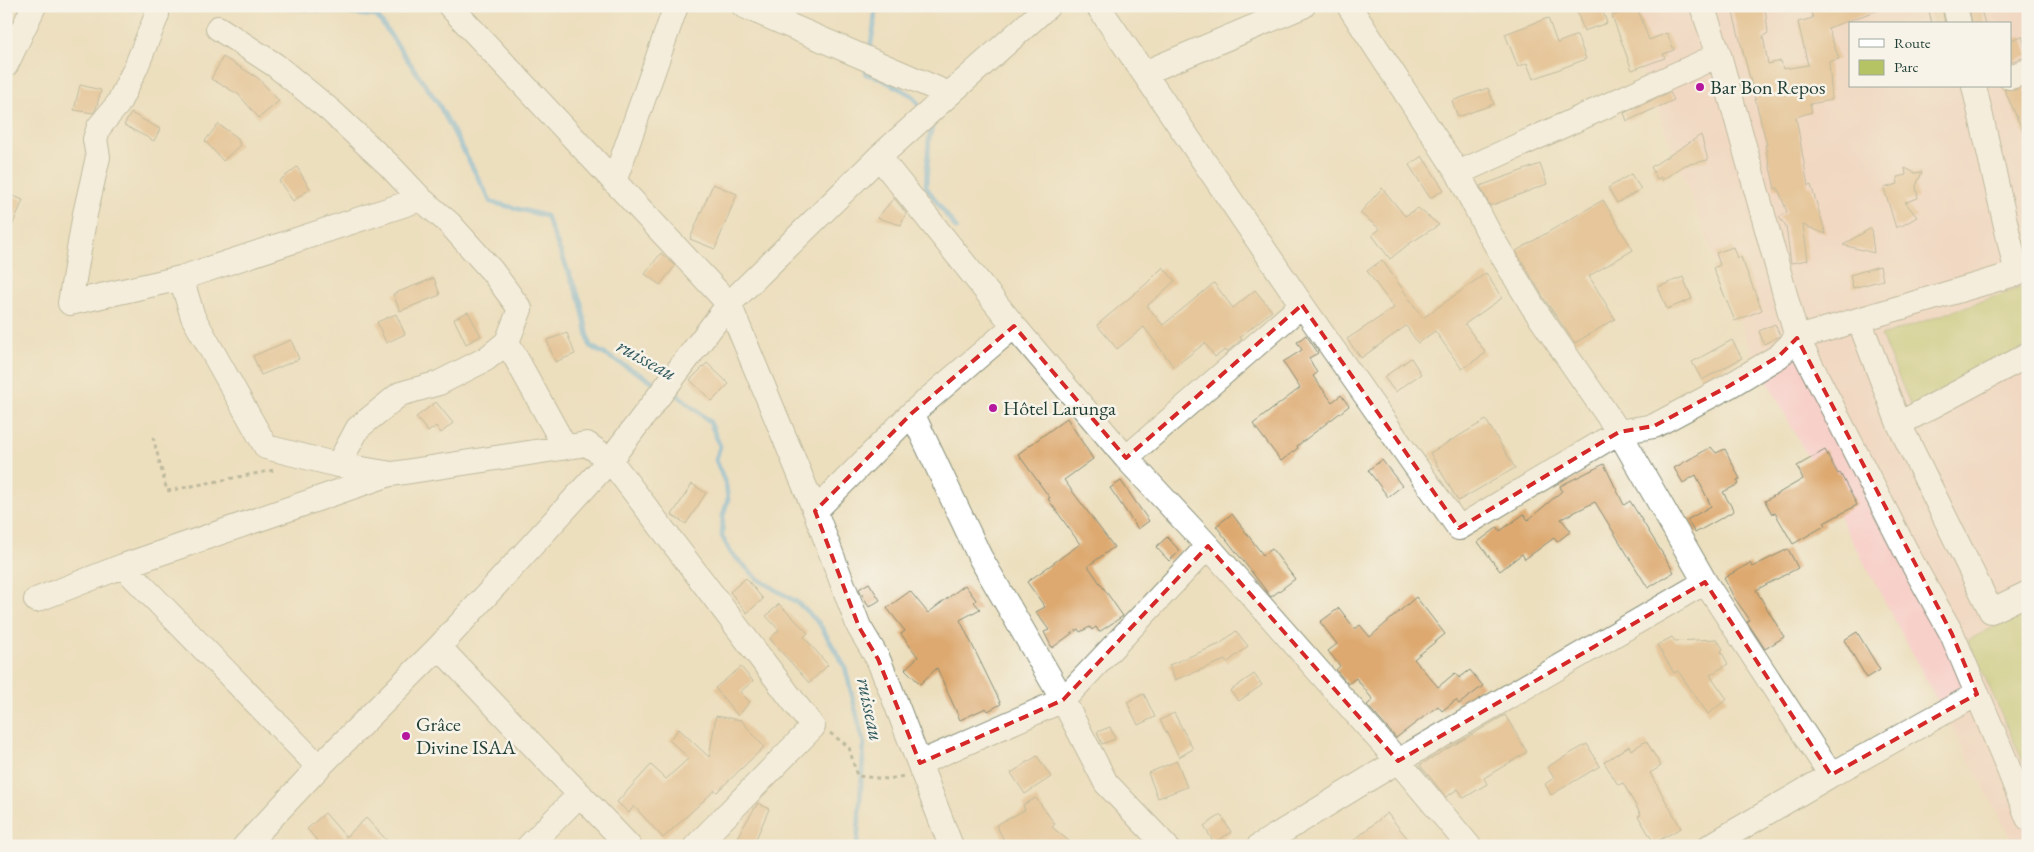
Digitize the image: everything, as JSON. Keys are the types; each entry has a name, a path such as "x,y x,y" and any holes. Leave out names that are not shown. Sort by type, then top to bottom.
{"street":[{"path":"6,64 34,6"},
{"path":"156,6 157,15 136,67 118,104 99,127 95,138 98,157 85,214 70,303 181,278 421,199"},
{"path":"450,6 729,304 815,511 859,627 878,659 920,763 950,846"},
{"path":"614,182 676,6"},
{"path":"744,6 949,94"},
{"path":"244,846 319,767 439,647 610,460 729,304 879,157 1048,6"},
{"path":"1098,6 1302,305 1459,528 1619,432 1654,426 1729,386 1779,356 1797,338 2022,272 1977,88"},
{"path":"1144,74 1304,6"},
{"path":"1349,6 1458,172 1489,233 1533,307 1619,432 1705,582 1831,775"},
{"path":"1702,6 1719,55 1797,338 1910,559 1952,634 2028,818"},
{"path":"1955,6 1959,22"},
{"path":"218,28 275,65 331,111 389,165 421,199 449,223 492,271 520,309 508,342 486,359 439,383 400,394 358,428 338,465"},
{"path":"1458,172 1719,55"},
{"path":"2012,76 2028,71"},
{"path":"879,157 1014,326 1126,458 1208,546 1398,761 1469,846"},
{"path":"181,278 193,317 266,446 338,465 392,474"},
{"path":"1126,458 1302,305"},
{"path":"1859,320 1899,424 1991,611 2028,594"},
{"path":"815,511 912,413 1014,326"},
{"path":"508,342 565,447"},
{"path":"1899,424 2028,355"},
{"path":"912,413 980,557 1063,700 1106,783 1166,846"},
{"path":"36,600 123,566 392,474 587,444 610,460 760,654 813,727 696,846"},
{"path":"920,763 1063,700 1208,546"},
{"path":"123,566 319,767"},
{"path":"1259,846 1398,761 1705,582"},
{"path":"439,647 629,846"},
{"path":"1710,846 1831,775 1977,694"},
{"path":"529,846 580,794"}],"path":[{"path":"153,437 167,490 246,477 277,469 266,446"},
{"path":"813,727 833,733 849,747 857,776 862,778 899,778 909,773 920,763"}],"highlighted area":[{"path":"1302,305 1459,528 1619,432 1654,426 1729,386 1779,356 1797,338 1952,634 1977,694 1831,775 1705,582 1398,761 1208,546 1063,700 920,763 878,659 859,627 815,511 912,413 1014,326 1126,458"}],"shaded area":[{"path":"1617,6 2028,6 2028,846 2015,846 1750,349"}],"green space":[{"path":"2028,285 2028,346 1911,406 1881,336"},
{"path":"2028,610 2028,773 1968,640"}],"building":[{"path":"1575,6 1601,6 1607,23 1584,31"},
{"path":"1743,6 1765,6 1768,33 1763,36 1768,64 1781,61 1783,69 1808,65 1798,22 1813,18 1809,6 1884,6 1884,8 1828,28 1839,59 1829,62 1832,100 1810,104 1812,112 1796,117 1808,186 1811,185 1826,234 1803,225 1808,260 1791,263 1786,227 1779,217 1787,212 1778,188 1775,189 1765,145 1767,145 1732,9"},
{"path":"1928,6 1942,6 1945,22 1932,22"},
{"path":"1969,6 1980,6 1984,22 1972,22"},
{"path":"1637,7 1649,40 1667,33 1674,50 1663,54 1665,58 1632,70 1612,16"},
{"path":"1548,18 1557,43 1577,35 1586,59 1533,79 1527,63 1518,67 1505,34"},
{"path":"2022,36 2028,56 2012,61 2012,39"},
{"path":"223,57 258,78 279,101 259,118 238,94 211,79"},
{"path":"80,85 101,90 96,109 93,113 74,110"},
{"path":"2026,86 2028,95 2028,142 2004,89 2014,90"},
{"path":"1488,88 1494,104 1458,117 1452,101"},
{"path":"1670,92 1674,100 1627,121 1624,113"},
{"path":"131,113 160,129 154,141 124,125"},
{"path":"218,124 237,137 240,145 223,161 205,141"},
{"path":"1701,135 1708,160 1685,165 1662,180 1661,177 1657,179 1651,167"},
{"path":"1422,156 1444,190 1430,198 1409,165"},
{"path":"1540,164 1547,184 1490,206 1480,186"},
{"path":"297,167 310,189 293,201 279,181"},
{"path":"1905,168 1915,173 1922,172 1916,186 1918,198 1907,203 1907,201 1905,202 1917,217 1896,228 1884,188 1898,184 1897,177 1906,175"},
{"path":"1631,174 1641,189 1617,203 1608,188"},
{"path":"713,184 737,194 715,249 690,239"},
{"path":"1382,188 1405,216 1418,208 1439,225 1410,243 1390,259 1372,235 1380,229 1360,213"},
{"path":"6,193 23,200 7,238 6,238"},
{"path":"894,198 906,213 901,225 877,218"},
{"path":"1603,200 1633,250 1589,276 1615,319 1575,343 1545,300 1516,251"},
{"path":"1871,228 1874,253 1843,245"},
{"path":"1733,247 1737,258 1741,257 1762,310 1735,321 1713,268 1720,265 1716,253"},
{"path":"661,253 675,266 660,285 645,274"},
{"path":"1382,260 1423,318 1486,273 1502,298 1465,324 1486,353 1462,369 1435,331 1418,343 1406,326 1361,358 1347,339 1394,308 1367,271"},
{"path":"1880,266 1883,280 1853,288 1850,275"},
{"path":"1163,267 1175,281 1147,306 1163,325 1214,283 1233,308 1255,290 1272,311 1240,337 1242,339 1227,352 1225,350 1215,357 1205,343 1174,367 1144,327 1117,349 1097,325 1146,284"},
{"path":"1683,277 1692,299 1667,309 1658,287"},
{"path":"434,278 440,295 400,311 393,294"},
{"path":"468,312 481,336 466,344 454,319"},
{"path":"396,314 405,334 386,343 377,322"},
{"path":"1775,324 1780,336 1764,344 1759,331"},
{"path":"567,333 575,354 555,362 547,340"},
{"path":"1306,335 1318,353 1309,358 1317,373 1313,376 1332,402 1341,395 1349,406 1297,446 1298,448 1281,461 1253,424 1300,388 1283,362 1302,350 1297,342"},
{"path":"291,340 299,359 261,375 253,356"},
{"path":"1732,340 1742,358 1702,380 1692,362"},
{"path":"1411,358 1421,374 1395,392 1384,377"},
{"path":"707,363 729,384 712,401 690,380"},
{"path":"436,402 453,423 441,433 436,426 428,432 416,417"},
{"path":"1067,418 1093,459 1064,480 1114,547 1088,566 1123,616 1099,632 1096,627 1092,630 1090,627 1080,632 1078,629 1052,648 1044,632 1049,630 1036,612 1045,607 1027,582 1080,544 1018,454"},
{"path":"1486,420 1515,468 1458,501 1430,453"},
{"path":"1711,447 1716,453 1725,449 1740,479 1737,480 1739,484 1723,492 1734,511 1695,533 1687,520 1711,506 1696,475 1683,483 1674,468"},
{"path":"1825,450 1857,505 1824,523 1826,525 1793,544 1775,513 1772,514 1765,501 1803,479 1797,466"},
{"path":"1382,460 1402,486 1388,497 1368,470"},
{"path":"1604,464 1624,505 1630,501 1674,572 1648,588 1595,502 1561,519 1571,531 1557,542 1554,538 1525,559 1522,554 1500,571 1478,542 1498,527 1500,531 1524,514 1528,520 1562,491 1560,486"},
{"path":"1121,481 1149,521 1138,529 1110,488"},
{"path":"692,484 706,493 686,524 672,515"},
{"path":"1232,514 1263,555 1272,549 1295,579 1271,597 1216,526"},
{"path":"1167,537 1180,551 1169,561 1156,547"},
{"path":"1788,549 1798,568 1756,590 1784,637 1765,649 1747,622 1750,620 1733,596 1724,578 1750,563 1752,567"},
{"path":"746,578 763,599 747,613 730,592"},
{"path":"869,583 880,600 869,607 859,589"},
{"path":"965,585 980,609 960,620 1001,704 988,711 986,708 960,720 937,668 920,684 905,669 918,657 901,634 905,631 887,608 910,591 928,613"},
{"path":"1416,597 1445,634 1414,659 1438,687 1455,673 1459,678 1470,670 1483,686 1459,704 1456,700 1442,711 1438,706 1396,738 1367,705 1373,700 1356,678 1348,684 1336,670 1340,666 1328,651 1337,644 1320,622 1339,608 1355,629 1360,625 1370,637"},
{"path":"779,604 808,633 804,637 828,665 809,683 770,639 779,630 766,616"},
{"path":"1236,631 1248,646 1227,663 1225,660 1175,680 1169,665 1220,644"},
{"path":"1857,632 1880,670 1867,678 1844,640"},
{"path":"1672,637 1675,641 1717,639 1723,649 1721,651 1728,664 1710,675 1727,699 1708,714 1678,671 1674,673 1657,645"},
{"path":"741,667 753,681 740,692 750,702 738,716 715,688"},
{"path":"1254,674 1262,685 1239,701 1230,691"},
{"path":"1144,694 1155,717 1138,725 1127,702"},
{"path":"1174,713 1193,749 1179,757 1160,720"},
{"path":"1505,715 1527,752 1484,778 1487,784 1464,798 1458,789 1446,797 1420,765"},
{"path":"716,716 741,720 764,747 717,792 715,790 663,838 634,806 629,813 617,802 651,765 666,779 689,758 669,740 679,729 709,757"},
{"path":"1110,727 1115,739 1102,744 1097,732"},
{"path":"1646,741 1661,766 1650,773 1681,828 1654,843 1638,816 1641,815 1623,783 1618,785 1604,762 1629,746 1631,750"},
{"path":"1587,744 1600,766 1551,795 1545,784 1554,778 1547,767"},
{"path":"1037,756 1051,777 1025,794 1011,773"},
{"path":"1177,761 1187,787 1158,798 1148,773"},
{"path":"1036,798 1055,824 1052,827 1075,846 1007,846 996,825 1025,810 1023,805"},
{"path":"758,803 769,809 753,846 735,846 740,832"},
{"path":"325,813 346,837 366,818 392,846 322,846 307,829"},
{"path":"1387,813 1408,839 1400,846 1347,846"},
{"path":"1221,815 1231,832 1214,843 1204,826"}],"waterway":[{"name":"ruisseau","path":"276,6 377,16 438,103 491,202 546,216 581,303 590,346 659,385"},
{"name":"ruisseau","path":"869,54 875,6"},
{"name":"ruisseau","path":"867,65 866,74 878,77 913,96 922,111"},
{"name":"ruisseau","path":"928,120 932,127 929,138 926,187 956,228"},
{"name":"ruisseau","path":"671,391 710,422 720,446 716,460 726,485 728,499 723,516 722,536 731,553 758,579 798,603 819,623 845,667 864,744 857,846"}],"place":[{"name":"Bar Bon Repos","path":"1700,87"},
{"name":"Hôtel Larunga","path":"993,408"},
{"name":"Grâce Divine ISAA","path":"406,736"}]}
